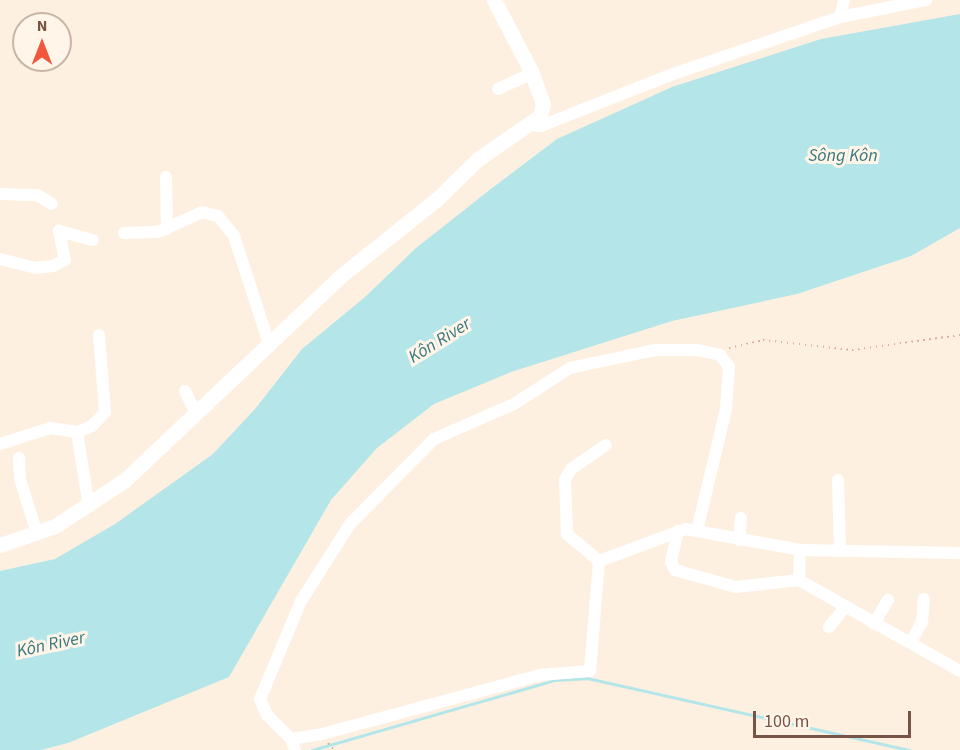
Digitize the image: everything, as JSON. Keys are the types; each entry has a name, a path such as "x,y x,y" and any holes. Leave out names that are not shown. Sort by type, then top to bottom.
{"street":[{"path":"0,545 37,534 89,507 156,454 269,344 478,159 543,111 532,73 494,0"},
{"path":"840,17 844,0"},
{"path":"528,124 541,126 673,74 840,17 926,0"},
{"path":"498,89 532,73"},
{"path":"166,177 167,229"},
{"path":"0,194 37,195 52,204"},
{"path":"124,233 167,229 202,212 218,216 230,227 269,344"},
{"path":"0,260 35,268 53,266 65,260 59,231 93,240"},
{"path":"0,444 50,428 77,432 92,426 105,412 99,335"},
{"path":"599,561 590,671 540,675 322,734 293,745 267,715 260,699 301,601 350,524 424,446 514,404 570,368 655,350 711,352 720,355 729,367 726,409 697,531"},
{"path":"185,391 196,414"},
{"path":"77,432 89,507"},
{"path":"599,561 567,534 565,480 571,470 606,445"},
{"path":"18,458 20,479 37,534"},
{"path":"838,480 840,550"},
{"path":"739,540 741,518"},
{"path":"678,531 671,562 675,570 736,586 799,580 874,624 960,670"},
{"path":"599,561 678,531 697,531 800,550 960,553"},
{"path":"799,580 800,550"},
{"path":"911,642 922,621 924,599"},
{"path":"874,624 888,600"},
{"path":"829,627 846,607"}],"path":[{"path":"711,352 763,340 852,350 960,335"},
{"path":"327,741 334,750"}],"water":[{"name":"Sông Kôn","path":"960,14 960,228 911,256 797,294 672,321 511,372 434,404 377,448 331,500 229,677 68,743 41,750 0,750 0,571 55,559 115,524 213,454 255,409 302,349 365,297 416,248 487,192 557,139 672,87 821,39"}],"waterway":[{"path":"312,750 554,680 587,678 910,750"}],"water label":[{"name":"Kôn River","path":"440,341"},
{"name":"Kôn River","path":"51,645"}]}
